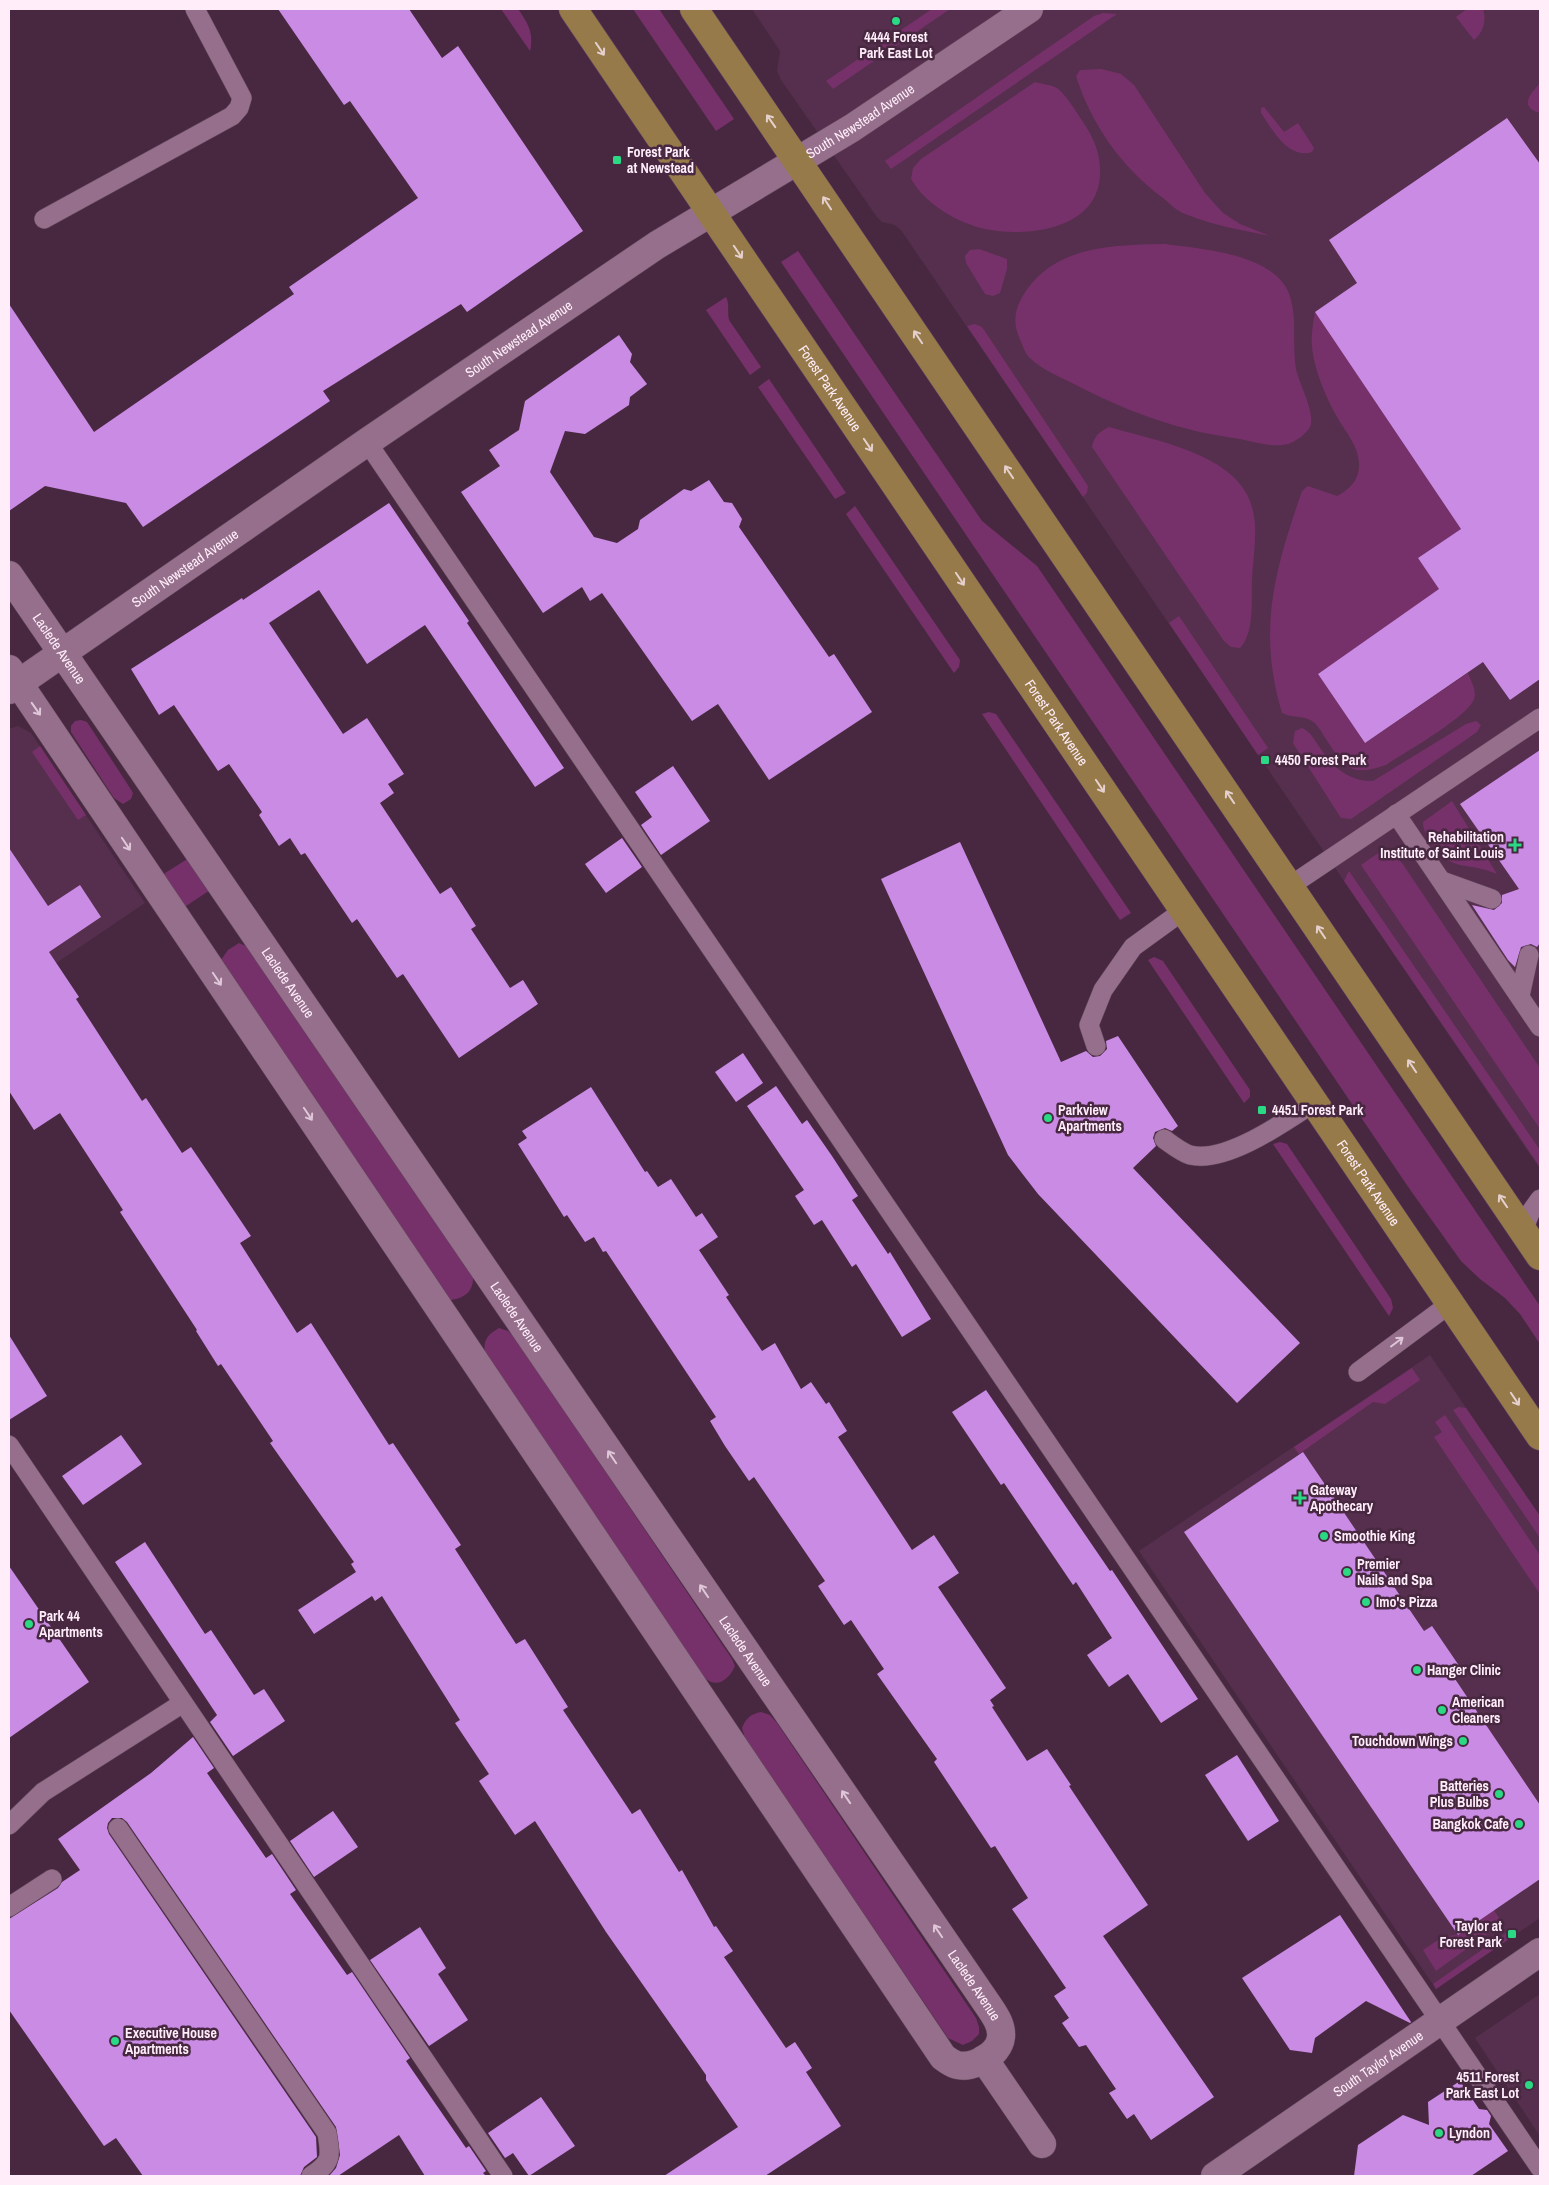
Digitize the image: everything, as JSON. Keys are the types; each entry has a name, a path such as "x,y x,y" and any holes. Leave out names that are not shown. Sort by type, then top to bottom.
{"main road":[{"name":"Forest Park Avenue","path":"573,9 1540,1436"},
{"path":"694,9 799,161 1540,1256"}],"street":[{"name":"South Newstead Avenue","path":"12,681 62,654 367,442 657,245 799,161 1029,9"},
{"name":"Laclede Avenue","path":"9,575 990,2008 1000,2024 1001,2039 993,2052 984,2059"},
{"path":"12,681 943,2057 957,2065 972,2065 984,2059 1042,2144"},
{"name":"South Taylor Avenue","path":"1216,2176 1540,1952"}],"lane":[{"path":"44,219 232,116 239,108 242,98 195,9"},
{"path":"367,442 1540,2168"},
{"path":"1290,886 1540,718"},
{"path":"1396,814 1540,1027"},
{"path":"1442,881 1492,899"},
{"path":"1096,1046 1089,1025 1103,990 1133,947 1184,910"},
{"path":"1520,996 1529,955"},
{"path":"1164,1139 1190,1155 1213,1155 1262,1137 1314,1102"},
{"path":"1523,1231 1530,1213 1540,1199"},
{"path":"1358,1372 1451,1303"},
{"path":"9,1445 503,2176"},
{"path":"9,1825 43,1792 183,1703"},
{"path":"118,1828 327,2132 331,2154 327,2164 310,2176"},
{"path":"9,1907 52,1879"}],"shaded area":[{"path":"501,9 518,9 522,14 531,33 530,51"},
{"path":"633,9 659,9 734,119 716,131"},
{"path":"752,9 1540,9 1540,1169 901,230 895,225 882,222 877,217 781,80 777,71 780,51"},
{"path":"932,9 950,9 833,89 826,81"},
{"path":"1467,9 1483,9 1484,13 1482,30 1474,40 1456,17"},
{"path":"1103,13 1117,14 891,169 885,161 1094,16"},
{"path":"1101,69 1121,74 1134,85 1205,193 1223,213 1240,224 1270,236 1216,224 1182,213 1134,173 1121,159 1099,128 1082,94 1076,76 1080,70"},
{"path":"1035,82 1052,86 1060,91 1089,131 1094,143 1098,155 1100,175 1096,193 1087,207 1074,218 1058,226 1021,232 1002,231 985,229 964,222 943,211 925,197 911,179 913,168 921,159"},
{"path":"1540,83 1540,113 1529,107 1528,100"},
{"path":"1264,107 1284,132 1298,123 1314,148 1312,152 1295,152 1282,142 1261,113 1261,108"},
{"path":"1165,244 1199,248 1256,263 1272,273 1284,285 1293,308 1296,369 1311,414 1310,427 1297,440 1282,445 1264,444 1173,425 1128,409 1086,390 1044,369 1027,355 1016,329 1017,309 1023,295 1041,274 1056,263 1072,255 1090,250 1127,245"},
{"path":"979,249 1007,259 1007,269 1000,293 993,296 985,294 966,263 965,256 970,250"},
{"path":"798,251 982,521 1037,566 1540,1306 1540,1344 1520,1314 1505,1298 1480,1279 1461,1261 1411,1191 781,262"},
{"path":"726,297 729,320 761,367 750,375 706,310"},
{"path":"1315,312 1461,529 1418,558 1445,597 1418,605 1318,674 1365,743 1468,673 1475,693 1469,707 1435,734 1386,765 1373,769 1363,770 1348,767 1342,762 1316,724 1305,718 1282,713 1271,654 1272,600 1284,547 1302,491 1308,486 1337,496 1346,491 1353,483 1359,469 1357,451 1328,400 1315,363 1312,338"},
{"path":"975,324 982,327 1088,486 1087,493 1083,497 967,326"},
{"path":"769,379 846,493 835,499 758,387"},
{"path":"1109,427 1194,453 1215,463 1232,476 1246,492 1253,511 1255,536 1250,625 1245,641 1240,648 1231,647 1224,641 1092,447 1098,435"},
{"path":"855,506 960,660 959,667 954,673 846,514"},
{"path":"1179,616 1268,748 1258,755 1169,623"},
{"path":"989,712 996,714 1131,913 1120,920 982,714"},
{"path":"75,721 87,722 133,793 131,799 123,804 114,798 71,732 71,726"},
{"path":"1476,721 1481,725 1477,732 1351,819 1341,818 1293,743 1295,731 1302,728 1311,735 1334,766 1347,775 1373,781 1466,724"},
{"path":"18,726 31,733 145,903 9,995 9,729"},
{"path":"40,746 86,815 78,820 32,752"},
{"path":"1452,801 1497,874 1453,862 1438,851 1427,836 1423,822"},
{"path":"1389,850 1402,863 1540,1068 1540,1129 1361,865 1381,851"},
{"path":"189,858 210,890 183,908 162,875"},
{"path":"1349,871 1540,1150 1540,1167 1344,881"},
{"path":"239,943 250,948 473,1276 472,1286 468,1293 460,1298 451,1300 444,1294 221,960 228,950"},
{"path":"1154,957 1163,961 1250,1090 1250,1097 1244,1103 1148,960"},
{"path":"1280,1142 1287,1144 1391,1299 1393,1308 1389,1316 1273,1144"},
{"path":"499,1328 508,1331 516,1339 732,1659 735,1666 726,1679 713,1683 704,1677 485,1354 487,1338"},
{"path":"1430,1355 1540,1516 1540,1918 1436,1989 1139,1551"},
{"path":"1412,1368 1420,1380 1385,1404 1373,1402 1299,1454 1294,1447"},
{"path":"1459,1407 1466,1408 1540,1516 1540,1538 1453,1410"},
{"path":"1445,1415 1540,1555 1540,1594 1434,1437 1442,1432 1435,1422"},
{"path":"761,1712 770,1715 777,1723 976,2018 979,2034 972,2041 963,2045 948,2038 745,1738 742,1728 745,1722 752,1715"},
{"path":"1494,1910 1502,1923 1436,1971 1423,1950 1444,1936 1458,1935"},
{"path":"1506,1933 1509,1939 1436,1989 1433,1984"},
{"path":"1540,1994 1540,2136 1475,2038"}],"building":[{"path":"278,9 409,9 442,58 458,46 583,231 467,312 461,304 323,391 330,401 143,527 126,503 45,486 9,511 9,304 94,432 294,294 289,287 418,198 350,101 344,105"},
{"path":"1507,118 1540,164 1540,679 1510,700 1483,662 1365,743 1318,674 1439,589 1418,558 1461,529 1315,312 1357,283 1329,240"},
{"path":"619,335 632,354 630,362 647,384 630,397 629,405 585,434 565,431 550,472 594,537 617,543 638,529 640,520 684,489 691,491 709,480 724,502 732,503 742,519 739,527 829,657 834,654 872,712 769,780 718,704 692,721 602,593 590,601 582,587 543,613 461,492 500,466 489,450 519,430 525,401"},
{"path":"389,503 469,621 467,623 564,768 535,787 425,625 367,664 319,590 269,623 343,734 367,718 404,774 388,784 394,793 380,803 440,894 451,887 476,926 471,929 510,988 523,980 538,1004 459,1058 403,974 397,978 357,919 352,923 305,853 301,855 290,838 279,846 259,815 262,812 229,764 218,771 174,705 159,715 131,669 242,598 243,600"},
{"name":"Rehabilitation Institute of Saint Louis","path":"1540,750 1540,943 1537,947 1531,944 1521,947 1515,967 1508,960 1472,905 1494,910 1502,903 1502,895 1519,889 1460,804"},
{"path":"673,766 710,821 661,855 641,825 652,817 635,792"},
{"path":"622,838 642,867 606,893 585,864"},
{"name":"Parkview Apartments","path":"960,842 1061,1062 1086,1051 1093,1057 1100,1056 1107,1049 1106,1041 1118,1036 1178,1126 1172,1131 1165,1128 1155,1132 1153,1138 1156,1146 1133,1168 1300,1343 1237,1403 1038,1194 1008,1155 881,879"},
{"path":"9,848 48,906 80,885 101,917 49,952 79,997 76,999 142,1101 146,1098 182,1153 191,1147 251,1236 240,1243 297,1333 311,1323 389,1445 393,1443 461,1545 455,1549 516,1644 525,1639 568,1707 563,1710 632,1814 640,1809 679,1872 682,1870 714,1927 716,1926 733,1951 724,1957 786,2048 795,2042 812,2068 806,2072 841,2126 765,2176 664,2176 738,2127 706,2080 706,2075 606,1932 535,1821 515,1835 479,1781 489,1774 455,1723 460,1720 382,1596 375,1601 372,1596 314,1634 298,1610 356,1572 351,1564 354,1562 270,1443 273,1441 221,1364 218,1366 197,1330 120,1212 123,1210 60,1113 34,1130 9,1091"},
{"path":"743,1053 763,1083 736,1102 715,1072"},
{"path":"776,1086 802,1124 807,1120 832,1156 858,1196 852,1200 888,1254 890,1252 931,1319 902,1337 856,1264 852,1267 822,1220 814,1225 795,1196 804,1190 747,1106"},
{"path":"591,1087 645,1172 647,1171 658,1187 671,1179 696,1217 702,1213 718,1237 699,1250 729,1295 726,1297 762,1351 775,1343 801,1389 811,1382 826,1404 829,1402 847,1431 838,1437 912,1550 934,1535 959,1573 938,1587 1006,1688 990,1700 994,1706 992,1707 1027,1761 1047,1749 1071,1785 1069,1786 1148,1905 1103,1936 1214,2097 1151,2140 1134,2114 1127,2119 1109,2093 1116,2089 1086,2045 1079,2047 1062,2023 1069,2018 1054,1996 1066,1988 1012,1909 1028,1898 995,1846 991,1848 934,1762 937,1759 877,1674 884,1669 851,1620 844,1625 818,1586 825,1581 754,1477 749,1481 725,1446 710,1421 716,1417 606,1251 603,1252 594,1237 585,1242 567,1215 564,1217 518,1144 527,1138 522,1131"},
{"path":"9,1335 47,1396 9,1420"},
{"path":"986,1390 1110,1571 1112,1570 1198,1699 1161,1723 1128,1674 1109,1687 1087,1655 1112,1638 1076,1582 1073,1585 1004,1483 1001,1485 952,1412"},
{"path":"121,1435 142,1464 83,1505 62,1476"},
{"path":"1303,1452 1424,1631 1432,1626 1462,1670 1453,1676 1540,1805 1540,1879 1458,1935 1184,1532"},
{"path":"145,1542 205,1634 211,1630 254,1695 264,1689 285,1721 233,1756 210,1722 217,1715 115,1562"},
{"name":"Park 44 Apartments","path":"9,1566 89,1682 9,1738"},
{"path":"193,1737 214,1768 207,1773 266,1858 272,1854 296,1890 290,1894 347,1975 352,1972 410,2058 406,2061 466,2148 469,2146 486,2171 483,2173 486,2176 425,2176 399,2135 338,2176 329,2176 336,2168 340,2155 336,2127 127,1822 122,1818 112,1818 107,1828 109,1834 316,2137 317,2157 304,2167 300,2176 143,2176 116,2138 104,2146 9,2010 9,1919 58,1888 62,1882 80,1870 58,1839 151,1773"},
{"path":"1237,1755 1279,1821 1248,1841 1205,1775"},
{"path":"333,1811 358,1847 314,1877 290,1841"},
{"path":"1340,1915 1411,2022 1366,2001 1315,2038 1312,2053 1290,2050 1242,1978"},
{"path":"420,1927 446,1968 438,1974 468,2020 429,2046 370,1960"},
{"name":"Lyndon","path":"1460,2081 1479,2109 1487,2110 1491,2116 1489,2124 1508,2151 1471,2176 1354,2176 1358,2145 1403,2115 1429,2125 1428,2102"},
{"path":"541,2097 575,2146 529,2176 513,2153 505,2158 488,2133"}],"place":[{"name":"4444 Forest Park East Lot","path":"896,21"},
{"name":"Forest Park at Newstead","path":"617,160"},
{"name":"4450 Forest Park","path":"1265,760"},
{"name":"Rehabilitation Institute of Saint Louis","path":"1515,845"},
{"name":"4451 Forest Park","path":"1262,1110"},
{"name":"Parkview Apartments","path":"1048,1118"},
{"name":"Gateway Apothecary","path":"1300,1498"},
{"name":"Smoothie King","path":"1324,1536"},
{"name":"Premier Nails and Spa","path":"1347,1572"},
{"name":"Imo's Pizza","path":"1366,1602"},
{"name":"Park 44 Apartments","path":"29,1624"},
{"name":"Hanger Clinic","path":"1417,1670"},
{"name":"American Cleaners","path":"1442,1710"},
{"name":"Touchdown Wings","path":"1463,1741"},
{"name":"Batteries Plus Bulbs","path":"1499,1794"},
{"name":"Bangkok Cafe","path":"1519,1824"},
{"name":"Taylor at Forest Park","path":"1512,1934"},
{"name":"Executive House Apartments","path":"115,2041"},
{"name":"4511 Forest Park East Lot","path":"1529,2085"},
{"name":"Lyndon","path":"1439,2133"}]}
